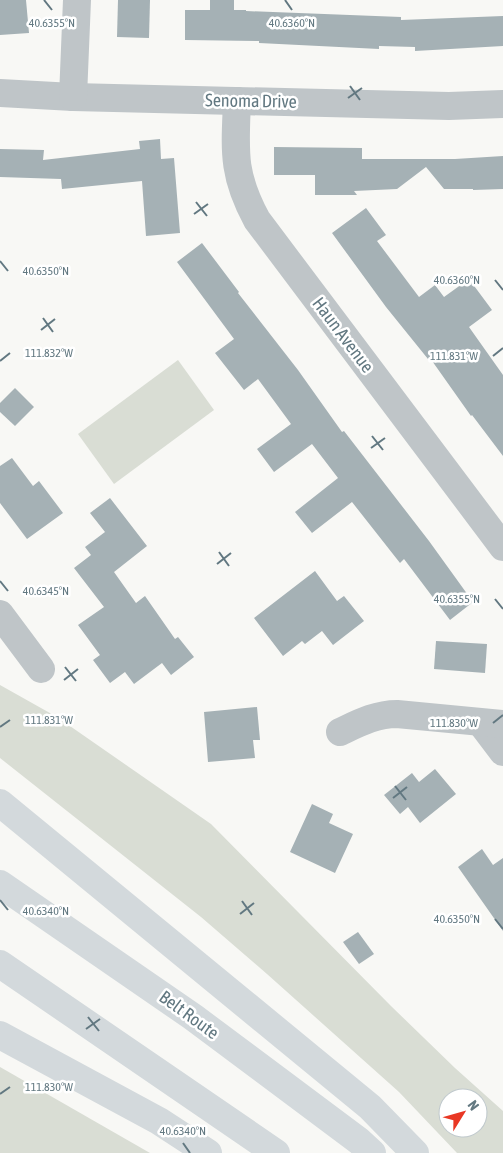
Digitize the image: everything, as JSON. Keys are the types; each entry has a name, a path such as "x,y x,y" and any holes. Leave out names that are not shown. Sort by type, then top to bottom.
{"highway":[{"path":"0,803 370,1107 415,1153"},
{"name":"Belt Route","path":"0,884 193,1017 372,1153"},
{"path":"0,964 276,1153"},
{"path":"0,1035 159,1121 208,1153"}],"street":[{"path":"73,97 77,0"},
{"name":"Senoma Drive","path":"0,94 449,106 503,104"},
{"name":"Haun Avenue","path":"237,101 236,162 244,193 257,220 503,547"},
{"path":"0,614 41,669"},
{"path":"340,732 372,717 385,714 492,723 503,752"}],"shaded area":[{"path":"178,360 214,410 114,484 78,434"},
{"path":"0,685 57,717 211,824 391,1006 477,1088 438,1088 438,1133 399,1092 201,917 0,758"},
{"path":"0,1067 7,1071 150,1153 0,1153"},
{"path":"488,1098 503,1111 503,1153 457,1153 443,1138 488,1138"}],"building":[{"path":"0,0 26,0 29,33 0,35"},
{"path":"118,0 150,0 149,38 117,37"},
{"path":"210,0 234,0 234,10 401,17 401,20 503,16 503,46 415,51 415,47 379,46 379,49 259,43 259,41 185,40 185,10 210,10"},
{"path":"160,139 161,159 174,158 180,233 146,236 142,181 62,189 61,179 0,177 0,149 44,150 43,160 140,149 139,141"},
{"path":"274,147 362,148 362,159 455,159 503,156 503,189 444,189 426,167 397,189 354,191 357,195 315,195 315,175 274,175"},
{"path":"366,208 386,235 377,241 419,297 435,285 444,297 469,279 492,310 469,327 503,375 503,456 471,416 430,358 428,359 386,307 332,233"},
{"path":"202,243 298,370 342,432 344,431 429,541 473,602 450,620 404,559 400,563 352,502 312,533 295,512 338,478 312,444 274,472 257,449 291,424 258,379 244,390 215,353 234,339 177,262"},
{"path":"15,388 34,407 15,426 0,412 0,403"},
{"path":"12,458 33,486 39,481 63,513 27,539 0,503 0,466"},
{"path":"110,498 147,546 114,572 136,603 145,596 175,639 178,637 194,657 171,675 162,663 134,684 125,672 110,683 93,660 100,655 78,625 104,607 74,568 91,555 85,547 105,532 90,513"},
{"path":"315,571 337,601 344,596 364,621 333,645 322,631 305,644 302,641 283,656 254,618"},
{"path":"436,641 487,644 485,673 434,669"},
{"path":"257,707 260,740 253,740 255,758 208,762 204,712"},
{"path":"435,769 456,794 420,823 408,807 400,814 384,795 412,773 419,782"},
{"path":"312,804 333,814 329,823 353,834 335,873 290,852"},
{"path":"482,849 493,865 503,858 503,931 458,867"},
{"path":"358,932 374,954 359,964 343,942"}]}
